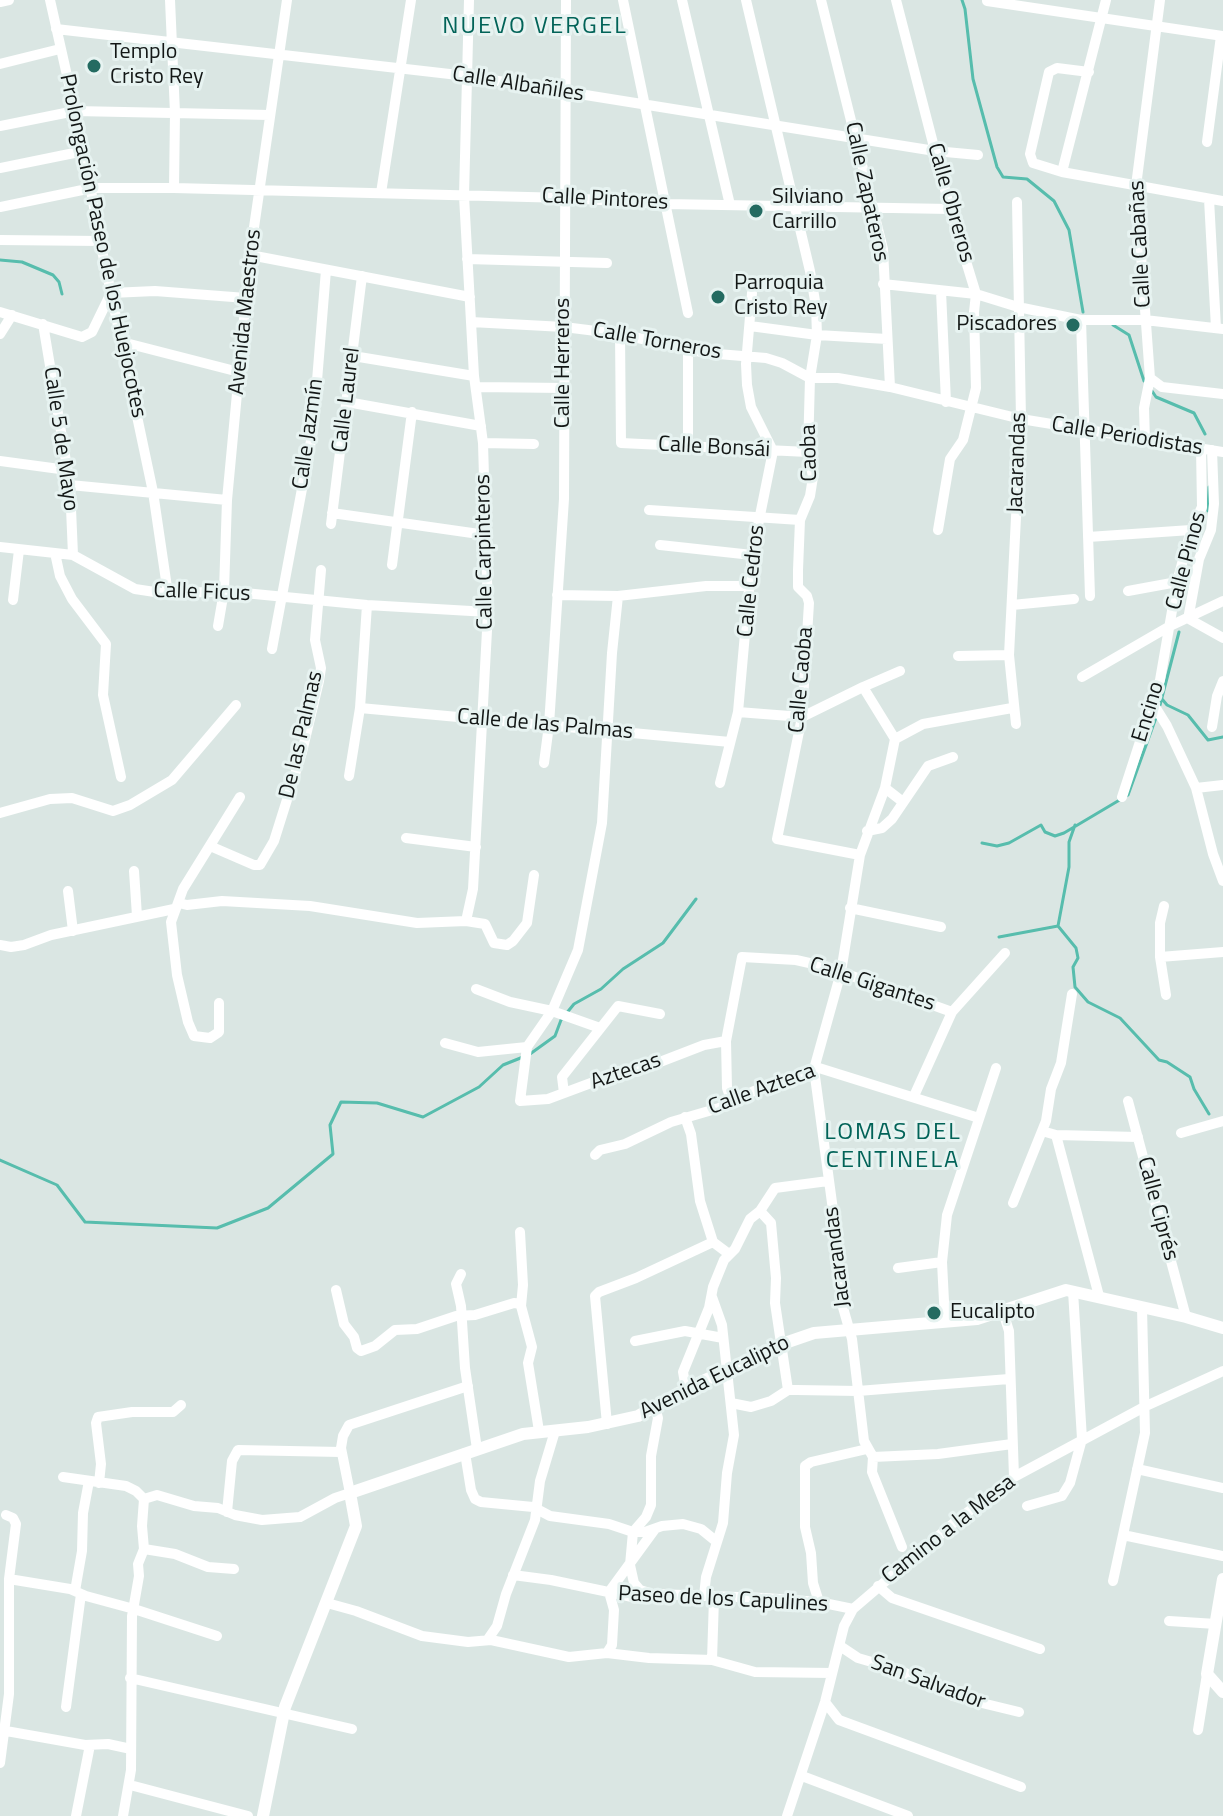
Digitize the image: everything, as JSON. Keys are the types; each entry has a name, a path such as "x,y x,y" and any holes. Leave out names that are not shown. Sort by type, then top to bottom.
{"street":[{"path":"0,2 9,0"},
{"name":"Prolongación Paseo de los Huejocotes","path":"50,0 92,188 100,241 153,492 168,594"},
{"path":"170,0 175,113 174,188"},
{"name":"Avenida Maestros","path":"218,626 224,591 227,500 250,255 287,0"},
{"path":"381,193 411,0"},
{"name":"Calle Carpinteros","path":"466,921 473,889 476,847 488,612 483,443 471,322 464,196 469,0"},
{"name":"Calle Herreros","path":"544,763 564,499 566,0"},
{"path":"623,0 688,313"},
{"path":"682,0 730,205"},
{"name":"Caoba","path":"746,0 810,271 817,335 810,378 808,452 813,477 810,496 800,520 798,570"},
{"name":"Calle Zapateros","path":"821,0 883,249 890,387"},
{"name":"Calle Obreros","path":"896,0 950,209 976,294 976,388 963,440 950,459 938,530"},
{"path":"1062,172 1106,0"},
{"name":"Calle Cabañas","path":"1145,441 1144,408 1150,378 1136,186 1160,0"},
{"path":"987,1 1222,36 1207,142"},
{"name":"Calle Albañiles","path":"56,29 467,76 935,151 978,155"},
{"path":"0,64 60,49"},
{"path":"1089,72 1057,68 1049,72 1030,160 1062,172 1223,201"},
{"path":"0,126 75,111 270,115"},
{"path":"0,168 84,151"},
{"name":"Calle Pintores","path":"0,207 92,188 174,188 567,198 665,204 950,209"},
{"path":"883,284 976,294 1018,307 1081,320 1145,320 1219,328 1209,199"},
{"name":"Jacarandas","path":"1016,724 1009,655 1021,419 1017,202"},
{"path":"0,240 100,241"},
{"path":"250,255 470,297"},
{"path":"467,259 607,263"},
{"name":"Calle Jazmín","path":"272,649 313,430 326,270"},
{"name":"Calle Laurel","path":"362,276 332,518 398,523"},
{"path":"0,312 82,337 88,336 111,293 155,291 246,298"},
{"path":"941,291 946,402"},
{"path":"752,293 747,385 751,407 773,451"},
{"path":"0,334 12,315"},
{"path":"1081,320 1090,596"},
{"name":"Calle Torneros","path":"471,322 564,327 620,334 688,349 766,358 810,378"},
{"name":"Calle 5 de Mayo","path":"43,324 70,485 73,555"},
{"path":"750,326 817,335 887,339"},
{"name":"Calle Bonsái","path":"620,334 621,443 808,452"},
{"path":"122,342 239,372"},
{"path":"688,349 688,447"},
{"path":"353,356 476,382 564,388"},
{"name":"Calle Periodistas","path":"810,378 838,378 890,387 1021,419 1212,450"},
{"path":"1150,378 1162,387 1223,394"},
{"path":"347,402 481,426"},
{"path":"392,565 412,412"},
{"path":"483,443 534,444"},
{"path":"1189,619 1199,559 1211,530 1214,504 1212,450"},
{"name":"Calle Pinos","path":"1170,626 1177,582 1191,530 1202,507 1212,450"},
{"name":"Calle Cedros","path":"720,783 738,712 752,555 773,451"},
{"path":"0,461 67,470"},
{"path":"70,485 227,500"},
{"path":"649,510 800,520"},
{"path":"398,523 486,535"},
{"path":"1088,537 1191,530"},
{"path":"660,545 752,555"},
{"name":"Calle Ficus","path":"0,547 73,555 135,589 168,594 224,591 367,605 488,612"},
{"path":"13,600 19,550"},
{"path":"55,553 60,576 72,599 106,644 103,695 121,777"},
{"name":"De las Palmas","path":"210,846 260,865 274,841 302,752 319,681 321,668 315,640 321,570"},
{"name":"Calle Caoba","path":"798,570 798,587 809,603 802,717 777,839 860,855"},
{"path":"1128,591 1177,582"},
{"path":"557,595 618,596 706,586 751,586"},
{"path":"445,1043 478,1052 527,1047 552,1011 578,950 602,823 618,596"},
{"path":"1012,605 1074,599"},
{"path":"1082,677 1170,626 1223,601"},
{"path":"349,776 360,708 367,605"},
{"path":"1189,619 1223,638"},
{"name":"Encino","path":"1122,797 1160,680 1170,626"},
{"path":"958,656 1009,655"},
{"path":"738,712 802,717 900,671"},
{"path":"1212,727 1223,681"},
{"path":"863,687 895,739 923,724 1012,708"},
{"path":"1152,702 1167,726 1196,788 1223,881"},
{"path":"0,813 50,799 72,798 113,811 130,805 172,780 236,705"},
{"name":"Calle de las Palmas","path":"360,708 730,742"},
{"name":"Jacarandas","path":"895,739 885,788 860,855 841,972 814,1069 842,1304 849,1329 864,1441 870,1453 872,1472 902,1547"},
{"path":"867,831 882,828 892,819 928,766 953,757"},
{"path":"1196,788 1223,785"},
{"path":"885,788 903,802"},
{"path":"219,1003 219,1032 210,1038 194,1036 177,975 171,922 183,889 240,797"},
{"path":"406,838 476,847"},
{"path":"134,871 137,916"},
{"path":"0,945 11,947 176,906 222,901 310,906 417,923 466,921 485,924 494,943 507,945 527,923 534,875"},
{"path":"68,891 73,931"},
{"path":"1164,906 1160,923 1160,957 1166,995"},
{"path":"850,908 941,927"},
{"path":"1160,957 1223,952"},
{"path":"914,1096 952,1012 1005,953"},
{"name":"Calle Gigantes","path":"726,1041 742,957 796,960 841,972 952,1012"},
{"path":"476,989 600,1028"},
{"path":"1013,1203 1042,1131 1051,1089 1061,1063 1072,994"},
{"path":"564,1093 562,1077 620,1006 660,1014"},
{"path":"726,1041 727,1088 732,1102"},
{"name":"Aztecas","path":"527,1047 520,1101 548,1099 704,1045 726,1041"},
{"name":"Calle Azteca","path":"595,1155 604,1148 625,1144 685,1117 824,1068 979,1118"},
{"path":"945,1321 942,1262 947,1215 996,1068"},
{"name":"Calle Ciprés","path":"1128,1101 1186,1317"},
{"path":"685,1117 691,1134 700,1201 713,1242 729,1254"},
{"path":"1181,1133 1223,1121"},
{"path":"1042,1131 1056,1135 1138,1137"},
{"path":"1056,1135 1099,1296"},
{"path":"686,1389 683,1372 699,1335 713,1287 750,1219 760,1211 775,1188 828,1181"},
{"path":"760,1211 771,1223 775,1303 788,1390"},
{"path":"520,1232 521,1304 532,1347 528,1363 539,1431"},
{"path":"607,1424 595,1296 713,1242"},
{"path":"898,1268 942,1262"},
{"path":"461,1274 456,1284 468,1386 471,1490 475,1499 536,1508 550,1516 609,1524 633,1532 673,1524 694,1526 717,1542"},
{"path":"336,1290 344,1324 361,1351 375,1346 395,1330 417,1329 514,1303 521,1304"},
{"path":"1027,1506 1062,1496 1070,1483 1082,1439 1073,1291"},
{"name":"Avenida Eucalipto","path":"350,1493 539,1431 607,1424 638,1416 686,1389 782,1344 814,1333 977,1319 1054,1292 1073,1291 1223,1328"},
{"path":"712,1297 721,1320 733,1445 723,1523 706,1577 712,1660"},
{"path":"1113,1581 1145,1433 1142,1308"},
{"path":"1003,1312 1008,1325 1014,1477"},
{"path":"635,1341 685,1331 723,1338"},
{"name":"Camino a la Mesa","path":"787,1816 825,1702 844,1626 853,1609 956,1521 1014,1477 1146,1406 1223,1371"},
{"path":"731,1403 745,1407 764,1404 788,1390 835,1388 858,1391 1009,1379"},
{"path":"263,1816 283,1714 357,1524 341,1452 343,1436 349,1425 468,1386"},
{"path":"66,1707 83,1513 101,1464 97,1419 112,1413 173,1412 181,1405"},
{"path":"655,1407 658,1418 651,1456 652,1494 649,1510 633,1532 630,1565 636,1587 656,1594"},
{"path":"488,1639 497,1626 535,1520 540,1481 555,1431"},
{"path":"819,1602 813,1583 804,1520 807,1463 870,1453 938,1454 1012,1444"},
{"path":"227,1512 232,1461 238,1450 341,1452"},
{"path":"1137,1469 1223,1488"},
{"path":"63,1477 131,1488 144,1499"},
{"path":"144,1499 157,1495 248,1518 288,1519 300,1517 350,1493"},
{"path":"123,1816 130,1785 130,1678 138,1564 144,1549 144,1499"},
{"path":"649,1510 658,1527"},
{"path":"0,1763 9,1694 5,1632 16,1521 6,1515"},
{"path":"513,1575 609,1592 658,1527"},
{"path":"1123,1535 1223,1556"},
{"path":"144,1549 175,1554 208,1567 234,1569"},
{"path":"9,1579 78,1592 217,1636"},
{"path":"1198,1730 1223,1579"},
{"path":"878,1586 892,1598 1040,1649"},
{"name":"Paseo de los Capulines","path":"607,1653 612,1645 614,1610 609,1592 629,1597 656,1594 765,1598 819,1602 853,1609"},
{"path":"614,1610 629,1597"},
{"path":"327,1603 422,1636 468,1642 488,1639 569,1657 607,1653 712,1660 755,1672 832,1673"},
{"path":"1169,1621 1216,1624"},
{"name":"San Salvador","path":"840,1646 858,1658 899,1670 953,1696 1019,1712"},
{"path":"1207,1674 1223,1692"},
{"path":"130,1678 352,1729"},
{"path":"825,1702 839,1720 1021,1787"},
{"path":"3,1730 131,1749"},
{"path":"76,1816 90,1745"},
{"path":"802,1776 908,1816"},
{"path":"130,1785 248,1816"}],"waterway":[{"path":"962,0 973,79 997,167 1003,177 1027,179 1054,201 1069,230 1083,312"},
{"path":"0,260 22,262 53,275 59,282 62,294"},
{"path":"1113,325 1129,335 1144,381"},
{"path":"1152,391 1156,397 1194,413 1205,434"},
{"path":"1208,511 1209,487"},
{"path":"1160,705 1179,632"},
{"path":"1162,699 1167,705 1188,715 1208,740 1223,737"},
{"path":"982,843 997,846 1009,843 1041,825 1045,832 1055,836 1128,795 1157,715"},
{"path":"1075,825 1069,842 1069,867 1058,926 1076,948 1078,958 1073,967 1075,987 1088,1002 1120,1018 1159,1060 1190,1077 1209,1114"},
{"path":"530,1054 555,1036 561,1020 574,1004 601,989 623,969 663,943 696,899"},
{"path":"999,937 1058,926"},
{"path":"0,1160 57,1185 85,1222 217,1228 268,1208 333,1154 330,1125 341,1102 377,1103 423,1117 479,1087 503,1065 523,1057"}],"place":[{"name":"Templo Cristo Rey","path":"94,66"},
{"name":"Silviano Carrillo","path":"756,211"},
{"name":"Parroquia Cristo Rey","path":"718,297"},
{"name":"Piscadores","path":"1073,325"},
{"name":"Eucalipto","path":"934,1313"}],"district":[{"name":"NUEVO VERGEL","path":"535,27"},
{"name":"LOMAS DEL CENTINELA","path":"893,1147"}]}
